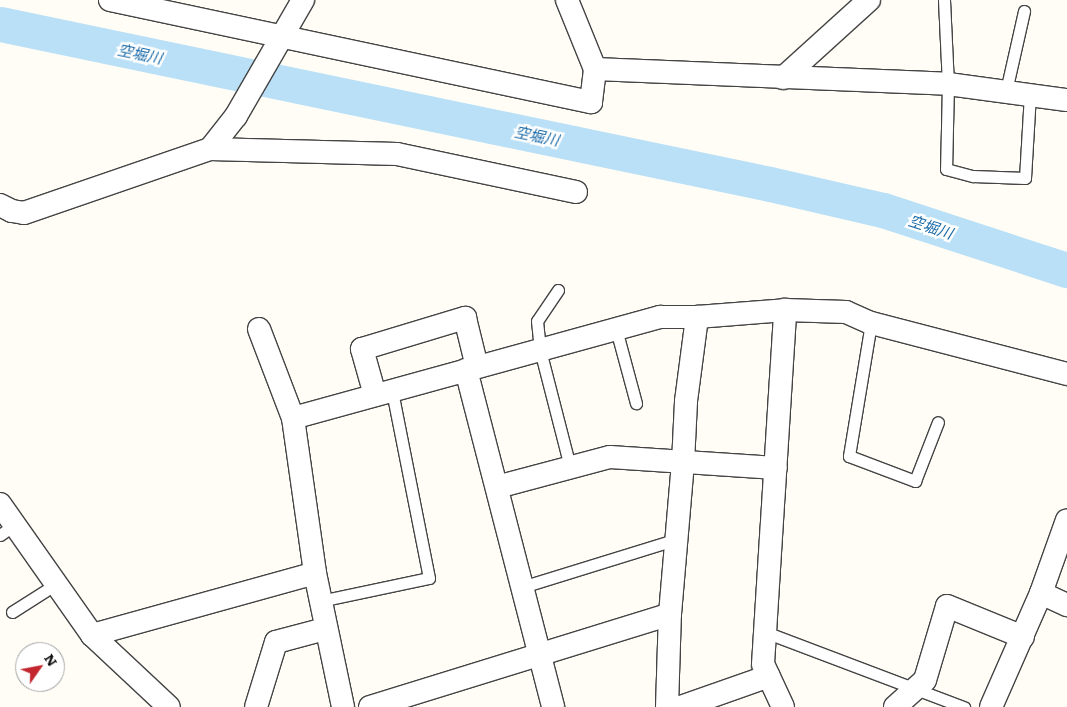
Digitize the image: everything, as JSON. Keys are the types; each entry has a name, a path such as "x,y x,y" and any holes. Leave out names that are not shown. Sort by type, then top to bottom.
{"street":[{"path":"110,0 591,102 595,69 567,0"},
{"path":"210,149 239,110 303,0"},
{"path":"783,78 869,0"},
{"path":"595,69 948,84 1067,100"},
{"path":"0,205 12,211 24,213 210,149 397,154 576,192"},
{"path":"783,707 764,664 786,310"},
{"path":"293,418 660,317 697,317 786,310 846,312 871,323 1067,374"},
{"path":"667,707 670,614 683,463 686,401 697,317"},
{"path":"383,393 362,349 465,318 472,368 497,488 553,707"},
{"path":"259,329 293,418 320,602 343,707"},
{"path":"497,488 610,457 776,468"},
{"path":"0,504 7,530 56,584 92,635 169,707"},
{"path":"991,707 1041,593 1067,520"},
{"path":"92,635 315,573"},
{"path":"1041,593 1067,605"},
{"path":"895,707 925,680 947,606 1022,637"},
{"path":"370,707 539,653 670,614"},
{"path":"256,707 276,642 325,629"},
{"path":"681,707 769,676"}],"lane":[{"path":"944,0 948,84 946,169 973,176 1025,178 1030,94"},
{"path":"1006,92 1024,11"},
{"path":"558,290 537,321 540,350 570,468"},
{"path":"871,323 849,456 915,481 938,422"},
{"path":"616,329 636,403"},
{"path":"320,602 428,578 383,393"},
{"path":"522,587 677,539"},
{"path":"12,612 56,584"},
{"path":"765,632 964,707"}],"waterway":[{"name":"空堀川","path":"0,24 770,184 883,210 1067,270"}]}
